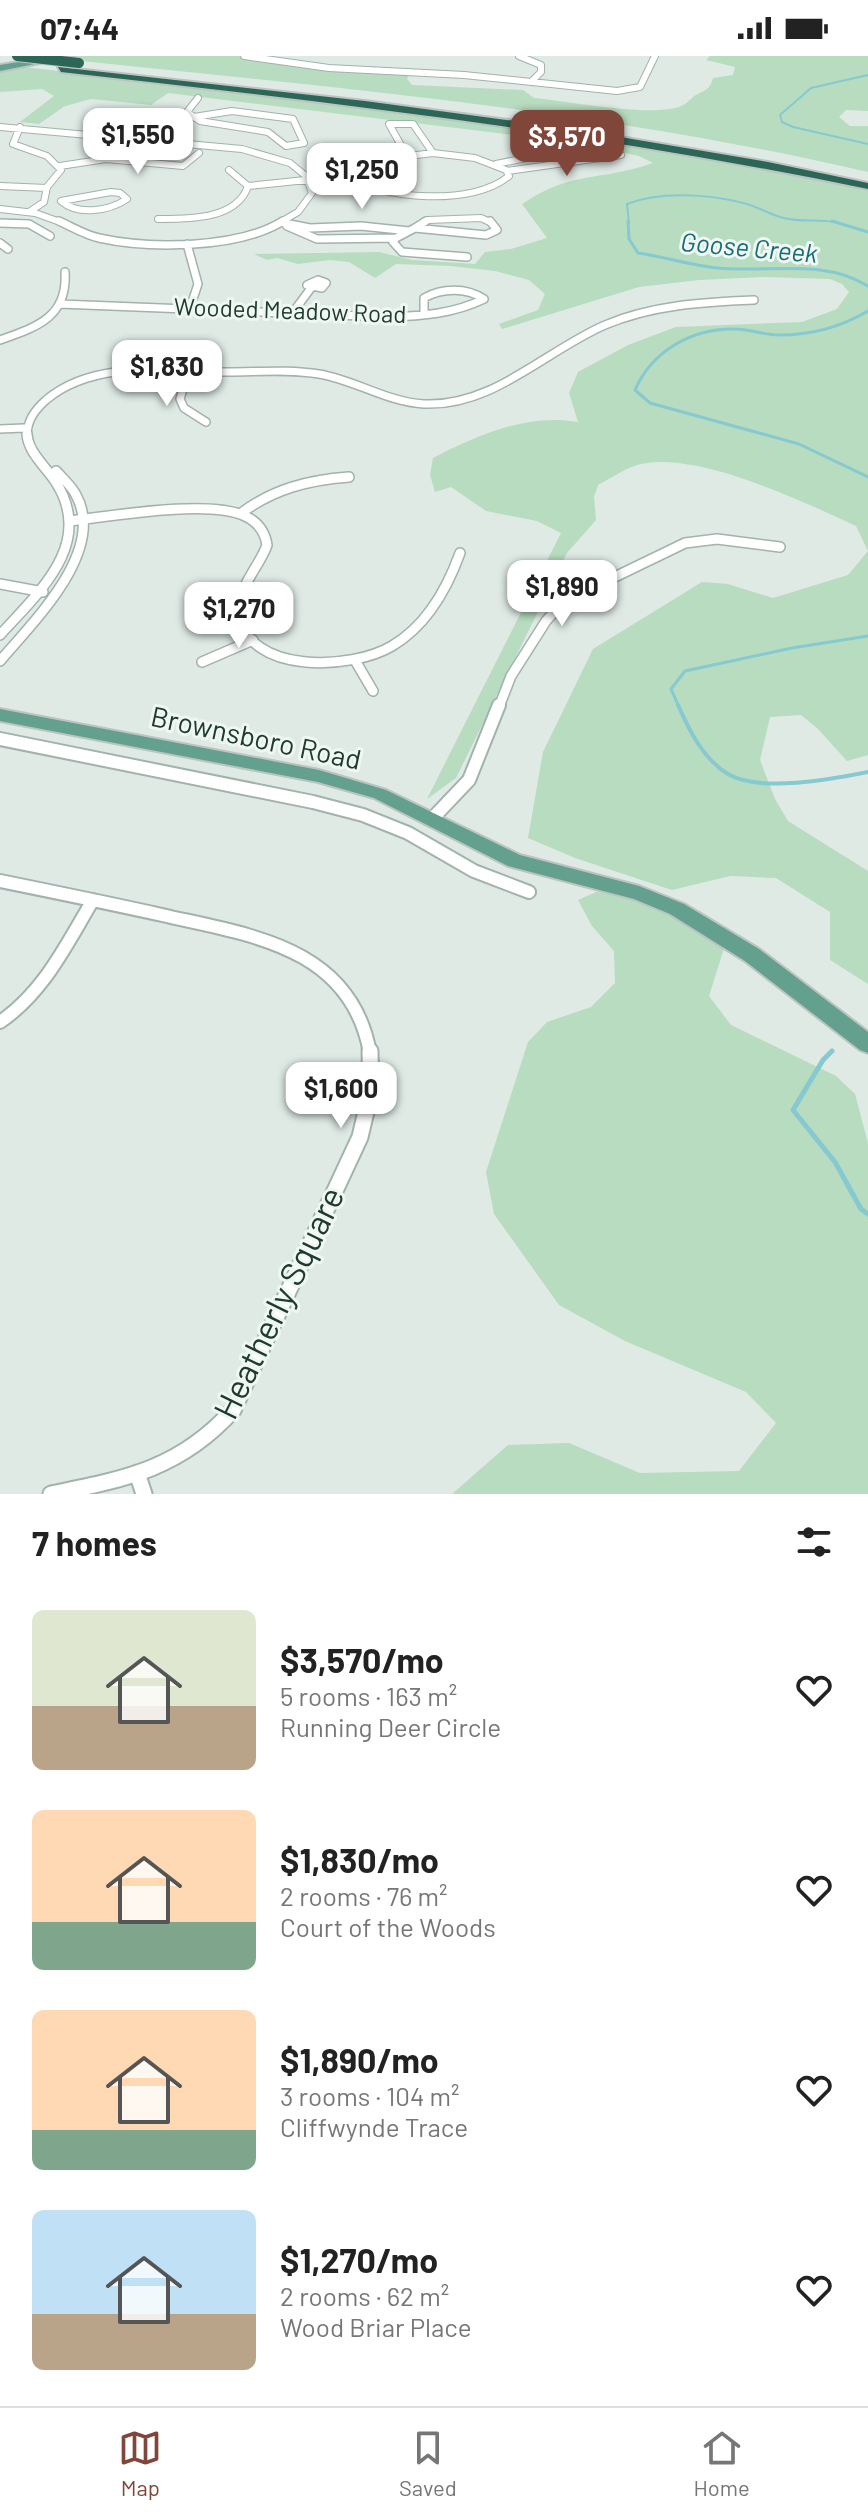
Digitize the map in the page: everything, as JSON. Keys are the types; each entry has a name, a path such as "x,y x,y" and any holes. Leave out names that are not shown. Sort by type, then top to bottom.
{"highway":[{"path":"17,56 74,59 527,114 715,144 868,176"},
{"path":"0,65 61,69 514,121 695,150 868,186"}],"main road":[{"path":"0,65 74,59"},
{"name":"Brownsboro Road","path":"0,715 349,783 515,861 639,893 677,909 752,955 868,1044"}],"street":[{"path":"244,56 329,68 631,90 642,85 655,56"},
{"path":"519,56 541,65 541,72 531,82"},
{"path":"121,137 146,124 192,117 232,111 293,119 305,141 303,144 283,146 277,144 268,132 215,125 192,117 187,112 198,98"},
{"path":"407,156 389,124 413,124 433,153"},
{"path":"0,127 251,150 290,163 309,180 312,193 307,202 282,223 247,234 187,244 110,240 83,233 48,217 0,209"},
{"path":"20,127 9,144 50,156 60,166 60,174 47,188 44,202"},
{"path":"60,166 115,159 183,166 199,153"},
{"path":"229,170 248,186 344,176 407,156 433,153 496,164 552,154 562,155 573,162"},
{"path":"496,164 507,171 621,155"},
{"path":"344,176 366,188 382,192 470,193 502,184 507,179 507,171"},
{"path":"0,186 47,188"},
{"path":"158,219 194,217 223,210 244,199 248,186"},
{"path":"29,212 44,202 111,192 120,193 127,199 77,212 68,209 61,201"},
{"path":"282,223 310,228 361,226 412,230 486,235 497,230 488,219 428,220 412,230 396,238 317,239 282,223"},
{"path":"0,223 29,224 50,236"},
{"path":"301,234 310,228"},
{"path":"396,238 393,242 402,252 467,257"},
{"path":"0,243 8,249"},
{"path":"187,244 198,284 190,308"},
{"path":"0,340 37,327 54,315 65,292 65,272"},
{"path":"294,311 311,288"},
{"name":"Wooded Meadow Road","path":"60,304 294,311 371,317 424,314 473,305 484,299 473,292 433,292 424,298 424,314"},
{"path":"0,635 62,555 70,521 63,492 29,451 24,428 44,402 81,382 124,372 310,373 339,379 399,401 454,402 491,392 575,341 629,317 684,305 754,300"},
{"path":"188,372 180,399 184,408 206,422"},
{"path":"0,429 24,428"},
{"path":"0,661 75,565 80,551 86,519 76,493 51,467 42,463"},
{"path":"240,514 264,496 298,482 349,477"},
{"path":"70,521 204,510 240,514 262,528 267,538 266,550 239,607 243,627 253,640 281,656 303,662 356,662 390,648 419,624 446,588 460,553"},
{"path":"431,820 469,780 511,676 546,621 563,602 685,543 717,539 780,547"},
{"path":"0,584 53,594"},
{"path":"202,662 253,640"},
{"path":"356,662 373,691"},
{"path":"0,739 313,802 363,815 408,833 474,871 529,892"},
{"name":"Heatherly Square","path":"0,881 258,937 285,946 314,962 340,985 368,1039 372,1068 371,1093 360,1137 233,1410 215,1433 183,1458 51,1494"},
{"path":"0,1022 25,1004 37,989 93,900"},
{"path":"137,1473 144,1494"}],"green space":[{"path":"79,56 241,56 331,71 409,75 407,79 412,85 523,90 534,98 665,110 681,106 708,88 713,78 733,75 735,67 706,60 710,56 868,56 868,111 846,110 839,117 850,126 868,126 868,172 768,150 567,116 62,59"},
{"path":"24,67 554,131 659,147 868,190 868,551 856,526 779,492 718,471 661,462 637,465 598,485 594,497 596,520 567,553 456,778 427,799 561,533 537,521 486,511 451,487 435,492 430,475 433,458 467,441 522,423 578,422 569,393 578,372 628,345 676,327 802,322 837,309 849,292 842,284 830,279 765,277 699,280 639,287 502,329 499,324 538,310 545,294 529,280 495,271 396,264 375,278 349,262 330,260 298,264 277,258 267,260 254,254 379,252 412,260 475,264 485,252 511,249 547,238 522,204 540,193 572,181 653,163 639,156 573,142 168,93 151,105 91,99 65,106 39,124 20,122 54,96 42,89 0,92 0,71"},
{"path":"868,551 868,755 847,761 801,715 770,717 760,760 775,799 788,821 868,871 868,984 830,960 830,912 776,878 730,876 672,890 575,858 528,838 543,752 593,649 702,582 728,584 773,598 848,575"},
{"path":"596,892 665,909 713,934 725,945 709,996 731,1025 836,1076 855,1094 868,1143 868,1494 452,1494 508,1445 569,1443 640,1473 739,1471 776,1423 746,1392 625,1341 559,1305 494,1214 486,1172 528,1042 547,1022 591,1007 615,983 614,951 592,926 578,900"}],"waterway":[{"name":"Goose Creek","path":"868,75 811,88 780,115 782,122 793,127 868,144"},
{"name":"Goose Creek","path":"629,223 627,204 654,197 684,195 748,204 791,219 838,223"},
{"name":"Goose Creek","path":"628,221 629,239 638,253 717,268 813,269 850,277 868,286"},
{"name":"Goose Creek","path":"832,221 838,223"},
{"name":"Goose Creek","path":"838,223 868,232"},
{"name":"Goose Creek","path":"868,311 836,326 802,334 773,335 735,329 689,338 663,353 642,376 635,390 650,403 799,444 868,477"},
{"name":"Goose Creek","path":"679,707 671,689 685,671 792,648 868,636"},
{"name":"Goose Creek","path":"678,705 704,752 719,768 742,780 797,783 868,772"},
{"name":"Goose Creek","path":"832,1051 823,1060 793,1110 835,1162 861,1209 868,1214"}]}
